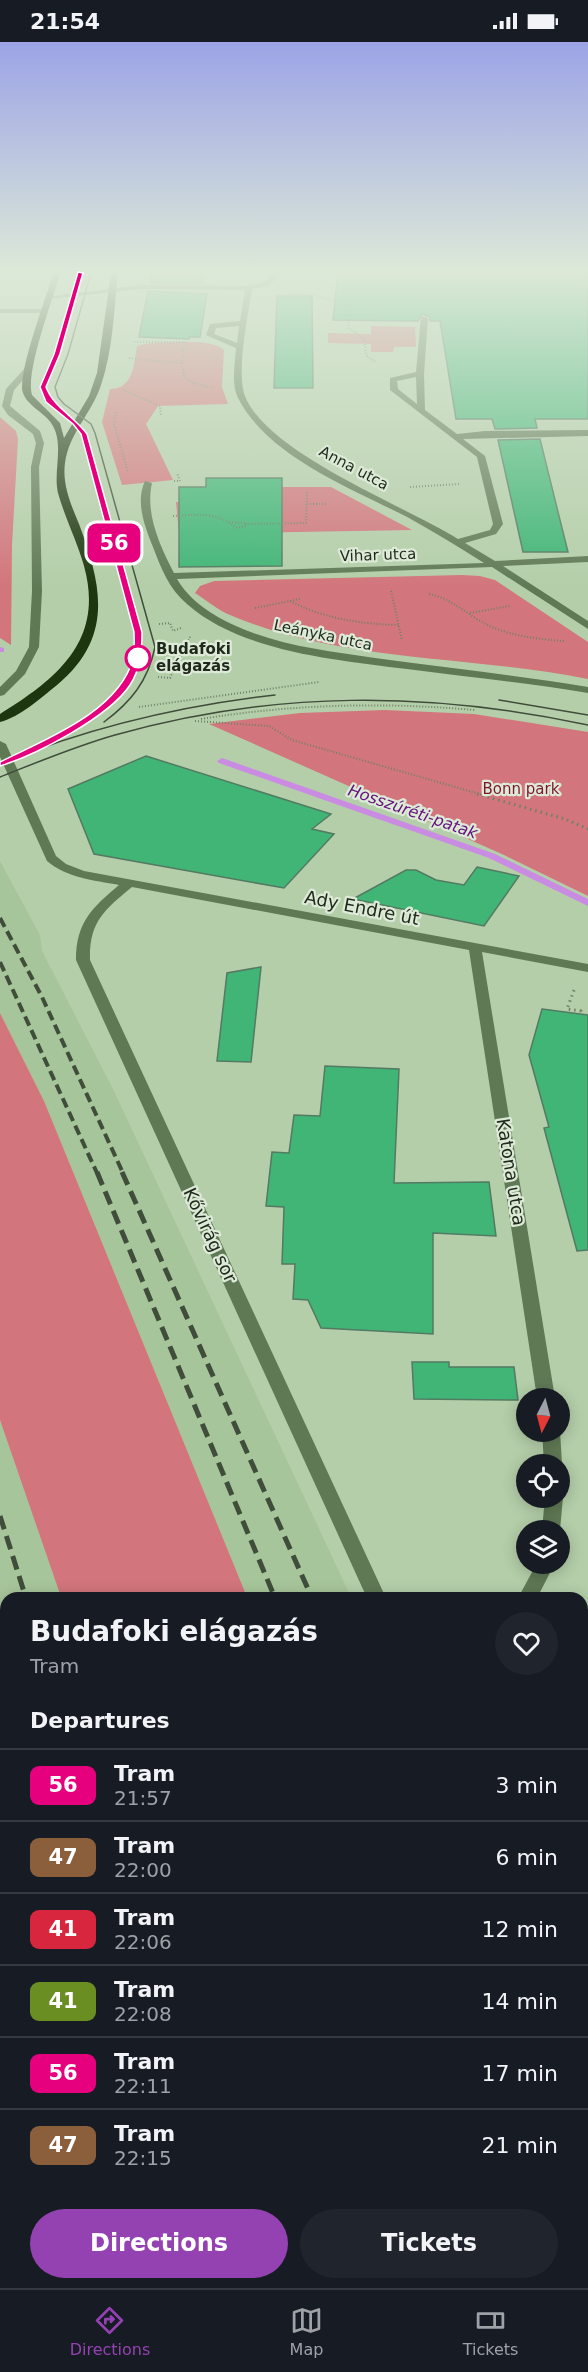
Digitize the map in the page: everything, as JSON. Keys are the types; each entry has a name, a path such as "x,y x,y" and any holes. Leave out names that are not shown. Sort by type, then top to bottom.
{"main road":[{"path":"0,719 23,705 69,669 85,645 93,625 94,601 90,572 63,494 60,467 62,450 57,425 28,396 27,378"},
{"path":"62,450 96,389 98,378"}],"street":[{"path":"0,693 21,672 29,660 35,636 38,591 35,467 40,443 37,433 6,406 10,389 21,378"},
{"path":"240,393 241,378"},
{"path":"403,378 393,380 394,390 481,456 498,525 493,532 457,542"},
{"path":"420,378 421,410"},
{"name":"Anna utca","path":"240,393 250,413 267,432 292,452 457,542 588,626"},
{"path":"455,437 485,434 588,434"},
{"name":"Leányka utca","path":"147,484 145,508 147,518 169,576 190,603 204,613 248,634 292,647 395,664 588,690"},
{"name":"Vihar utca","path":"169,576 386,570 588,559"},
{"name":"Ady Endre út","path":"0,744 51,858 62,867 81,874 588,968"},
{"name":"Kővirág sor","path":"129,882 105,903 87,924 82,942 84,960 374,1592"},
{"name":"Katona utca","path":"475,947 544,1388"},
{"path":"530,1592 540,1574"}],"path":[{"path":"185,378 193,383 240,393"},
{"path":"384,378 393,380"},
{"path":"120,388 160,406 161,415"},
{"path":"116,412 114,424 132,485 147,484"},
{"path":"177,473 180,481"},
{"path":"362,489 487,482"},
{"path":"229,522 306,523 307,487"},
{"path":"177,516 211,515 237,528 242,528 246,524"},
{"path":"386,570 400,625 404,657 395,664"},
{"path":"273,573 280,591 290,601 309,611 337,620 400,625"},
{"path":"392,594 399,594"},
{"path":"422,594 449,600 484,623 522,635 568,641"},
{"path":"158,677 170,678 186,650"},
{"path":"139,707 182,700 283,690"},
{"path":"475,710 382,704 335,705 233,713 195,721 269,726 292,740 565,819 588,829"}],"shaded area":[{"path":"0,861 40,935 42,951 113,1089 349,1592 245,1592 44,1101 0,1013"},
{"path":"0,1420 59,1592 0,1592"}],"green space":[{"path":"129,378 222,378 222,387 228,404 158,406 146,424 173,480 122,485 102,422 110,389 124,385"},
{"path":"0,417 16,431 18,439 12,545 11,645 0,638"},
{"path":"282,487 331,487 412,530 179,534 176,502 282,502"},
{"path":"462,575 495,580 588,642 588,679 543,671 362,650 317,642 273,631 230,615 195,593 200,586 214,581"},
{"name":"Bonn park","path":"385,710 474,714 588,732 588,896 504,855 209,724 300,713"},
{"path":"0,1013 44,1101 245,1592 59,1592 0,1420"}],"building":[{"path":"274,378 313,378 313,388 274,388"},
{"path":"449,378 588,378 588,419 535,419 537,428 495,429 492,419 456,419"},
{"path":"540,439 568,552 523,552 498,440"},
{"path":"206,478 282,478 282,566 179,567 179,487 206,487"},
{"path":"146,756 331,814 312,829 334,834 284,888 94,854 68,789"},
{"path":"477,867 519,876 484,926 353,899 406,870 416,870 436,880 464,885"},
{"path":"261,967 251,1062 217,1061 227,973"},
{"path":"542,1009 588,1015 588,1250 577,1251 544,1128 549,1127 529,1055"},
{"path":"325,1066 399,1069 394,1183 489,1182 496,1236 433,1233 433,1334 321,1328 308,1300 293,1299 295,1264 282,1264 284,1207 266,1206 272,1152 289,1153 294,1115 320,1116"},
{"path":"412,1362 449,1362 449,1367 514,1367 516,1400 414,1399"}],"waterway":[{"name":"Hosszúréti-patak","path":"222,761 492,856 588,903"}],"tram line":[{"path":"46,378 43,390 51,405 84,433 138,632 133,666 118,692 95,714 66,732"},
{"name":"56","path":"0,764 62,735 114,699 133,672 140,644 84,434 76,423 48,401 43,387 47,378"},
{"path":"59,378 55,387 58,397 91,424 95,433 155,647 148,670 137,690 104,722"},
{"path":"0,764 67,739 135,720 204,705 275,695"},
{"path":"0,777 71,749 174,720 292,703 351,700 410,701 469,706 588,725"},
{"path":"499,700 588,715"}],"railway":[{"path":"0,918 42,997 123,1173"},
{"path":"0,962 97,1173"},
{"path":"97,1172 272,1592"},
{"path":"122,1172 309,1592"},
{"path":"0,1516 24,1592"}],"place":[{"name":"Budafoki elágazás","path":"138,658"}]}
